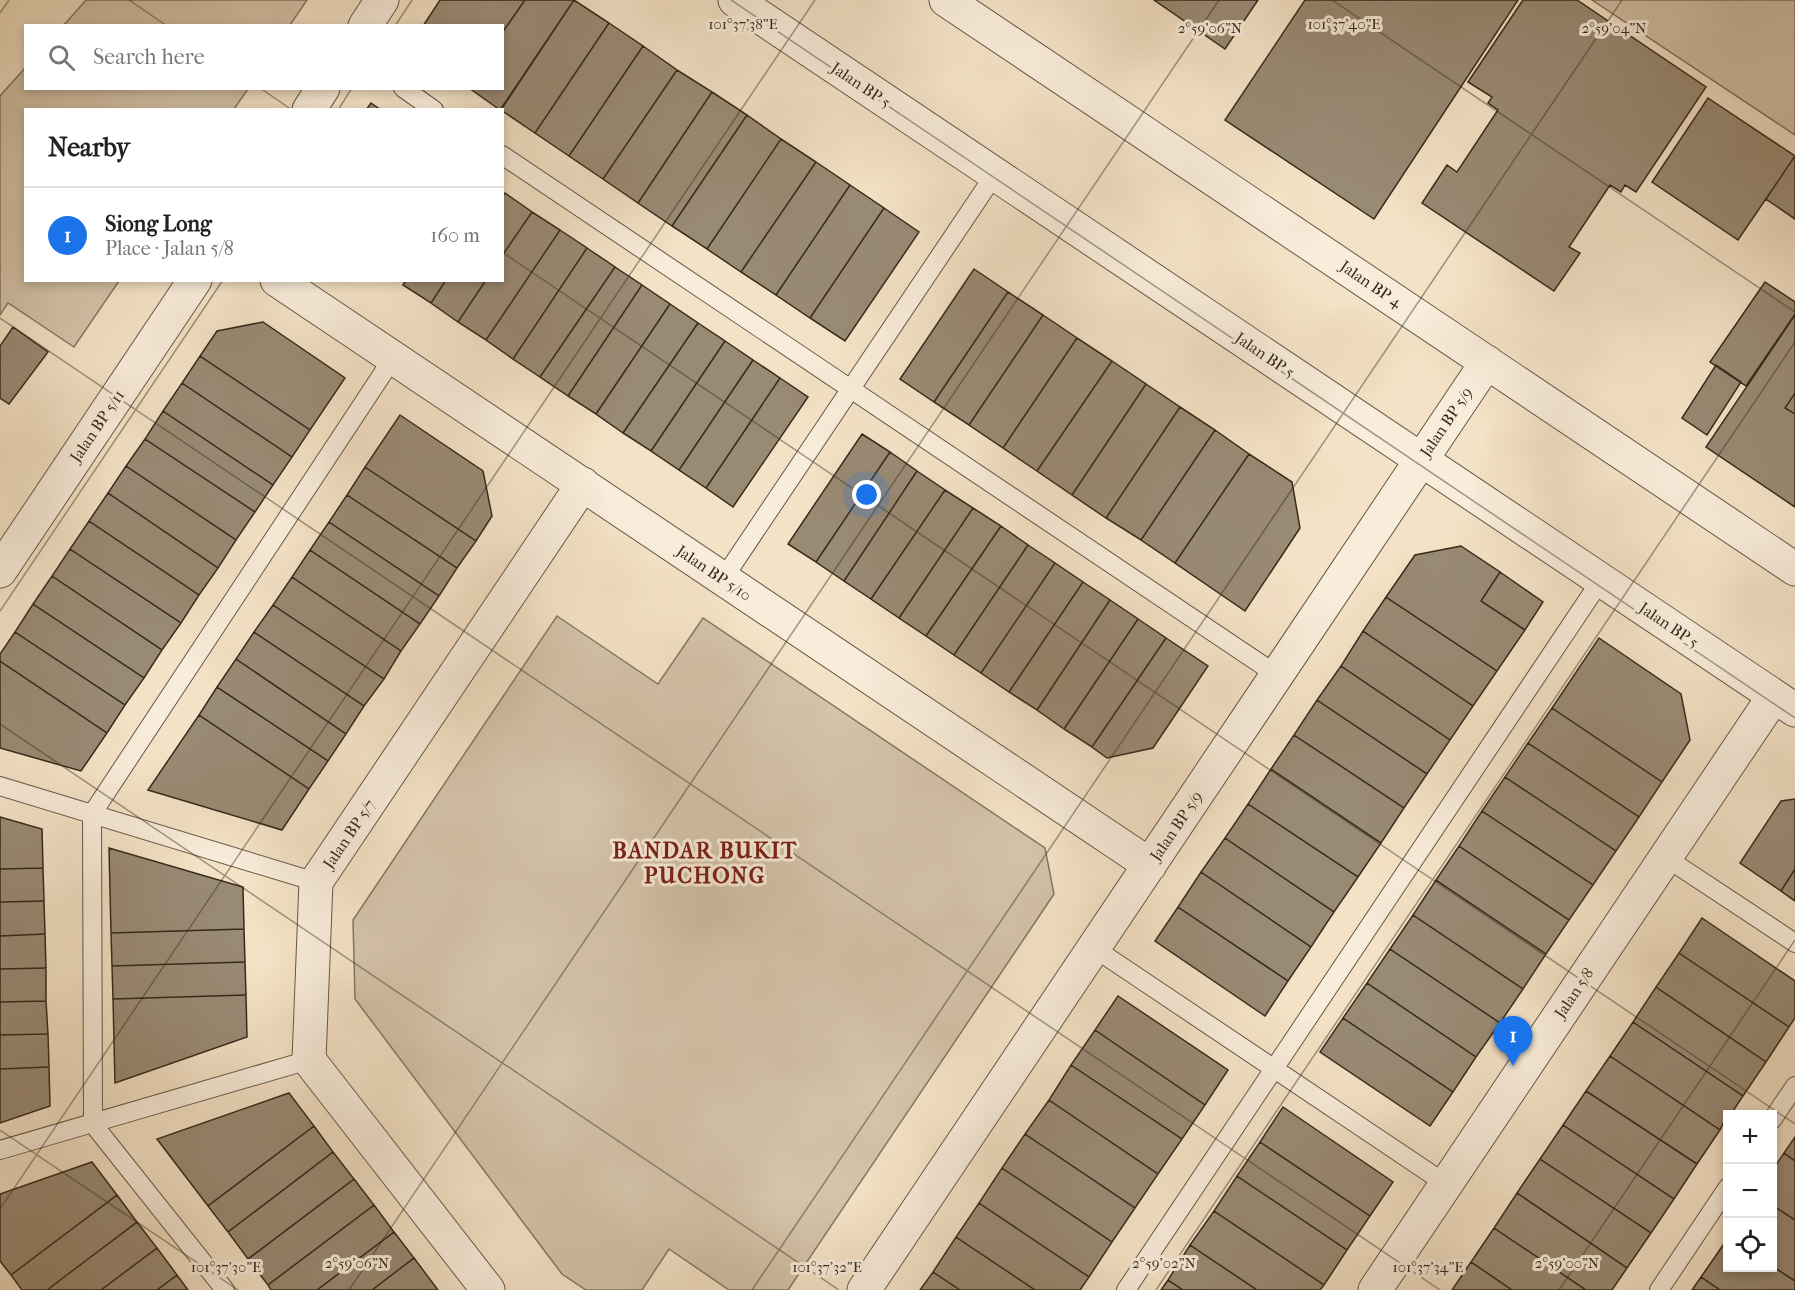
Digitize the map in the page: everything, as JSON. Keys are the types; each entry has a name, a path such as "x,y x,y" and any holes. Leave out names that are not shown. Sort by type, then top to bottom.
{"street":[{"path":"366,24 382,0"},
{"name":"Jalan BP 5","path":"735,0 1784,703"},
{"name":"Jalan BP 4","path":"946,0 1795,569"},
{"path":"310,108 322,90"},
{"name":"Jalan BP 5/11","path":"0,571 194,282"},
{"name":"Jalan BP 5/10","path":"281,282 1150,865"},
{"name":"Jalan BP 5/9","path":"864,1290 1487,362"},
{"name":"Jalan BP 5/7","path":"309,1060 316,882 583,484"},
{"name":"Jalan 5/8","path":"1375,1290 1665,857 1784,703"},
{"path":"309,1060 488,1290"}],"lane":[{"path":"406,90 431,108"},
{"path":"504,156 1277,675"},
{"path":"723,579 995,174"},
{"path":"225,1290 93,1124 92,814 393,358"},
{"path":"1126,1290 1602,580"},
{"path":"0,786 316,882"},
{"path":"1665,857 1795,944"},
{"path":"1094,948 1446,1184"},
{"path":"0,1150 309,1060"},
{"path":"1777,1114 1795,1086"},
{"path":"1659,1290 1723,1194"}],"shaded area":[{"path":"86,0 307,0 291,24 65,24"},
{"path":"1592,0 1795,0 1795,135"},
{"path":"24,69 24,90 247,90 235,108 24,108 24,282 118,282 74,347 8,303 0,315 0,96"},
{"path":"557,616 658,684 703,618 1045,848 1054,894 788,1290 729,1290 669,1249 642,1290 586,1290 562,1274 355,999 353,920"}],"building":[{"path":"440,0 525,0 504,30 504,24 424,24"},
{"path":"525,0 574,0 501,108 497,108 472,90 504,90 504,30"},
{"path":"574,0 609,23 535,133 504,112 502,108"},
{"path":"1154,0 1258,0 1225,49"},
{"path":"1305,0 1518,0 1374,219 1225,120"},
{"path":"1523,0 1577,0 1706,87 1636,192 1625,185 1621,192 1610,185 1569,247 1580,253 1554,291 1422,203 1447,165 1457,172 1498,110 1488,103 1492,97 1468,82"},
{"path":"609,23 643,46 569,156 535,133"},
{"path":"643,46 677,70 603,179 569,156"},
{"path":"677,70 712,92 638,203 603,179"},
{"path":"712,92 747,115 672,226 638,203"},
{"path":"1708,98 1795,156 1738,240 1652,182"},
{"path":"371,103 378,108 367,108"},
{"path":"747,115 781,139 707,249 672,226"},
{"path":"781,139 816,162 741,272 707,249"},
{"path":"1795,156 1795,219 1766,199"},
{"path":"816,162 850,185 776,295 741,272"},
{"path":"850,185 884,208 810,318 776,295"},
{"path":"504,194 532,212 504,253"},
{"path":"884,208 919,232 845,341 810,318"},
{"path":"532,212 560,230 486,340 458,322 485,282 504,282 504,253"},
{"path":"560,230 587,248 513,359 486,340"},
{"path":"587,248 615,267 540,377 513,359"},
{"path":"615,267 642,285 568,396 540,377"},
{"path":"974,269 1008,292 934,402 900,379"},
{"path":"405,282 445,282 431,303 403,285"},
{"path":"445,282 485,282 458,322 431,303"},
{"path":"1765,282 1795,302 1795,314 1746,386 1710,362"},
{"path":"642,285 670,304 596,414 568,396"},
{"path":"1008,292 1043,315 969,425 934,402"},
{"path":"670,304 698,323 623,433 596,414"},
{"path":"1043,315 1077,338 1003,448 969,425"},
{"path":"1795,315 1795,507 1706,447"},
{"path":"263,322 345,378 310,430 200,356 217,331"},
{"path":"698,323 725,341 651,451 623,433"},
{"path":"13,327 48,352 9,404 0,398 0,346"},
{"path":"1077,338 1112,361 1037,471 1003,448"},
{"path":"725,341 753,360 679,470 651,451"},
{"path":"200,356 310,430 292,457 182,383"},
{"path":"753,360 780,378 706,488 679,470"},
{"path":"1112,361 1146,384 1072,495 1037,471"},
{"path":"1716,365 1741,382 1707,435 1682,418"},
{"path":"780,378 808,397 733,507 706,488"},
{"path":"182,383 292,457 273,485 163,411"},
{"path":"1146,384 1180,407 1106,518 1072,495"},
{"path":"1795,393 1795,414 1785,408"},
{"path":"1180,407 1215,430 1141,540 1106,518"},
{"path":"163,411 273,485 255,512 145,439"},
{"path":"400,415 483,471 492,516 476,541 365,467"},
{"path":"1215,430 1249,454 1175,563 1141,540"},
{"path":"862,434 890,452 816,562 788,544"},
{"path":"145,439 255,512 236,540 126,466"},
{"path":"890,452 917,471 844,581 816,562"},
{"path":"1249,454 1292,482 1300,528 1245,611 1175,563"},
{"path":"126,466 236,540 218,568 108,493"},
{"path":"365,467 476,541 457,568 347,495"},
{"path":"917,471 945,490 871,599 844,581"},
{"path":"945,490 973,508 899,618 871,599"},
{"path":"108,493 218,568 199,595 89,521"},
{"path":"347,495 457,568 439,596 329,522"},
{"path":"973,508 1001,526 926,636 899,618"},
{"path":"89,521 199,595 181,623 70,549"},
{"path":"329,522 439,596 420,624 310,550"},
{"path":"1001,526 1028,545 954,655 926,636"},
{"path":"1028,545 1055,563 981,673 954,655"},
{"path":"1461,546 1500,572 1481,601 1525,630 1497,671 1386,597 1415,555"},
{"path":"70,549 181,623 162,650 52,576"},
{"path":"310,550 420,624 401,651 292,577"},
{"path":"1055,563 1083,582 1009,692 981,673"},
{"path":"1500,572 1543,602 1525,630 1481,601"},
{"path":"52,576 162,650 144,678 33,604"},
{"path":"292,577 401,651 384,679 273,605"},
{"path":"1083,582 1110,600 1037,710 1009,692"},
{"path":"1386,597 1497,671 1473,706 1363,631"},
{"path":"1110,600 1138,619 1064,729 1037,710"},
{"path":"33,604 144,678 125,705 15,632"},
{"path":"273,605 384,679 364,706 254,632"},
{"path":"1138,619 1166,638 1092,747 1064,729"},
{"path":"1363,631 1473,706 1450,740 1341,666"},
{"path":"15,632 125,705 107,733 0,661 0,654"},
{"path":"254,632 364,706 346,734 236,659"},
{"path":"1166,638 1208,666 1153,748 1107,758 1092,747"},
{"path":"1599,638 1681,694 1690,740 1662,782 1552,708"},
{"path":"236,659 346,734 328,761 217,687"},
{"path":"0,661 107,733 81,771 0,748"},
{"path":"1341,666 1450,740 1427,774 1317,700"},
{"path":"217,687 328,761 309,789 199,715"},
{"path":"1317,700 1427,774 1404,808 1294,735"},
{"path":"1552,708 1662,782 1639,817 1528,743"},
{"path":"199,715 309,789 282,830 148,790"},
{"path":"1294,735 1404,808 1381,843 1271,769"},
{"path":"1528,743 1639,817 1616,851 1505,777"},
{"path":"1271,769 1381,843 1358,877 1248,804"},
{"path":"1505,777 1616,851 1593,885 1482,811"},
{"path":"1795,799 1795,869 1781,891 1740,863 1781,801"},
{"path":"1248,804 1358,877 1334,912 1225,838"},
{"path":"1482,811 1593,885 1569,920 1459,846"},
{"path":"0,817 42,829 43,868 0,869"},
{"path":"1225,838 1334,912 1311,947 1201,872"},
{"path":"1459,846 1569,920 1546,954 1436,880"},
{"path":"109,848 243,887 244,929 111,933"},
{"path":"43,868 44,901 0,902 0,869"},
{"path":"1795,869 1795,901 1781,891"},
{"path":"1201,872 1311,947 1288,981 1178,907"},
{"path":"1436,880 1546,954 1523,989 1413,915"},
{"path":"44,901 45,934 0,936 0,902"},
{"path":"1178,907 1288,981 1265,1016 1155,941"},
{"path":"1413,915 1523,989 1500,1023 1390,949"},
{"path":"1702,918 1795,981 1795,1018 1789,1027 1679,953"},
{"path":"244,929 245,962 112,966 111,933"},
{"path":"45,934 46,968 0,969 0,936"},
{"path":"1390,949 1500,1023 1476,1057 1367,983"},
{"path":"1679,953 1789,1027 1766,1062 1656,987"},
{"path":"245,962 246,995 113,999 112,966"},
{"path":"46,968 46,1001 0,1002 0,969"},
{"path":"1367,983 1476,1057 1453,1092 1343,1018"},
{"path":"1656,987 1766,1062 1743,1096 1633,1022"},
{"path":"246,995 247,1037 115,1083 113,999"},
{"path":"1118,996 1228,1070 1205,1105 1095,1030"},
{"path":"46,1001 48,1034 0,1035 0,1002"},
{"path":"1343,1018 1453,1092 1430,1126 1320,1052"},
{"path":"1633,1022 1743,1096 1734,1110 1723,1110 1723,1124 1720,1130 1610,1056"},
{"path":"1095,1030 1205,1105 1182,1139 1071,1065"},
{"path":"48,1034 49,1067 0,1069 0,1035"},
{"path":"1610,1056 1720,1130 1697,1164 1586,1091"},
{"path":"1071,1065 1182,1139 1158,1174 1049,1100"},
{"path":"49,1067 50,1106 0,1123 0,1069"},
{"path":"1586,1091 1697,1164 1674,1199 1563,1125"},
{"path":"289,1093 314,1126 208,1206 157,1139"},
{"path":"1049,1100 1158,1174 1135,1208 1025,1134"},
{"path":"1283,1107 1393,1182 1370,1216 1260,1142"},
{"path":"1563,1125 1674,1199 1651,1233 1540,1159"},
{"path":"314,1126 333,1152 228,1232 208,1206"},
{"path":"1025,1134 1135,1208 1112,1242 1002,1168"},
{"path":"1795,1137 1795,1161 1784,1153"},
{"path":"1260,1142 1370,1216 1347,1250 1237,1176"},
{"path":"333,1152 354,1179 248,1259 228,1232"},
{"path":"1784,1153 1795,1161 1795,1220 1777,1208 1777,1164"},
{"path":"1540,1159 1651,1233 1627,1268 1517,1193"},
{"path":"92,1162 117,1195 11,1275 0,1261 0,1194"},
{"path":"1002,1168 1112,1242 1089,1277 979,1203"},
{"path":"1237,1176 1347,1250 1324,1285 1214,1211"},
{"path":"354,1179 374,1205 268,1285 248,1259"},
{"path":"1517,1193 1627,1268 1612,1290 1586,1290 1494,1228"},
{"path":"117,1195 137,1222 47,1290 22,1290 11,1275"},
{"path":"979,1203 1089,1277 1080,1290 1035,1290 956,1237"},
{"path":"374,1205 394,1232 317,1290 271,1290 268,1285"},
{"path":"1777,1208 1795,1220 1795,1281 1777,1269"},
{"path":"1214,1211 1324,1285 1320,1290 1257,1290 1190,1245"},
{"path":"137,1222 157,1248 101,1290 47,1290"},
{"path":"1494,1228 1586,1290 1512,1290 1471,1262"},
{"path":"394,1232 414,1258 372,1290 317,1290"},
{"path":"956,1237 1035,1290 960,1290 933,1272"},
{"path":"1190,1245 1257,1290 1183,1290 1168,1280"},
{"path":"1723,1245 1723,1272 1777,1272 1777,1269 1795,1281 1795,1290 1720,1290 1701,1277"},
{"path":"157,1248 177,1275 157,1290 101,1290"},
{"path":"414,1258 438,1290 372,1290"},
{"path":"1471,1262 1512,1290 1452,1290"},
{"path":"933,1272 960,1290 920,1290"},
{"path":"177,1275 188,1290 157,1290"},
{"path":"1701,1277 1720,1290 1692,1290"},
{"path":"1168,1280 1183,1290 1161,1290"}],"place":[{"name":"Siong Long","path":"1513,1066"}],"district":[{"name":"BANDAR BUKIT PUCHONG","path":"705,864"}]}
